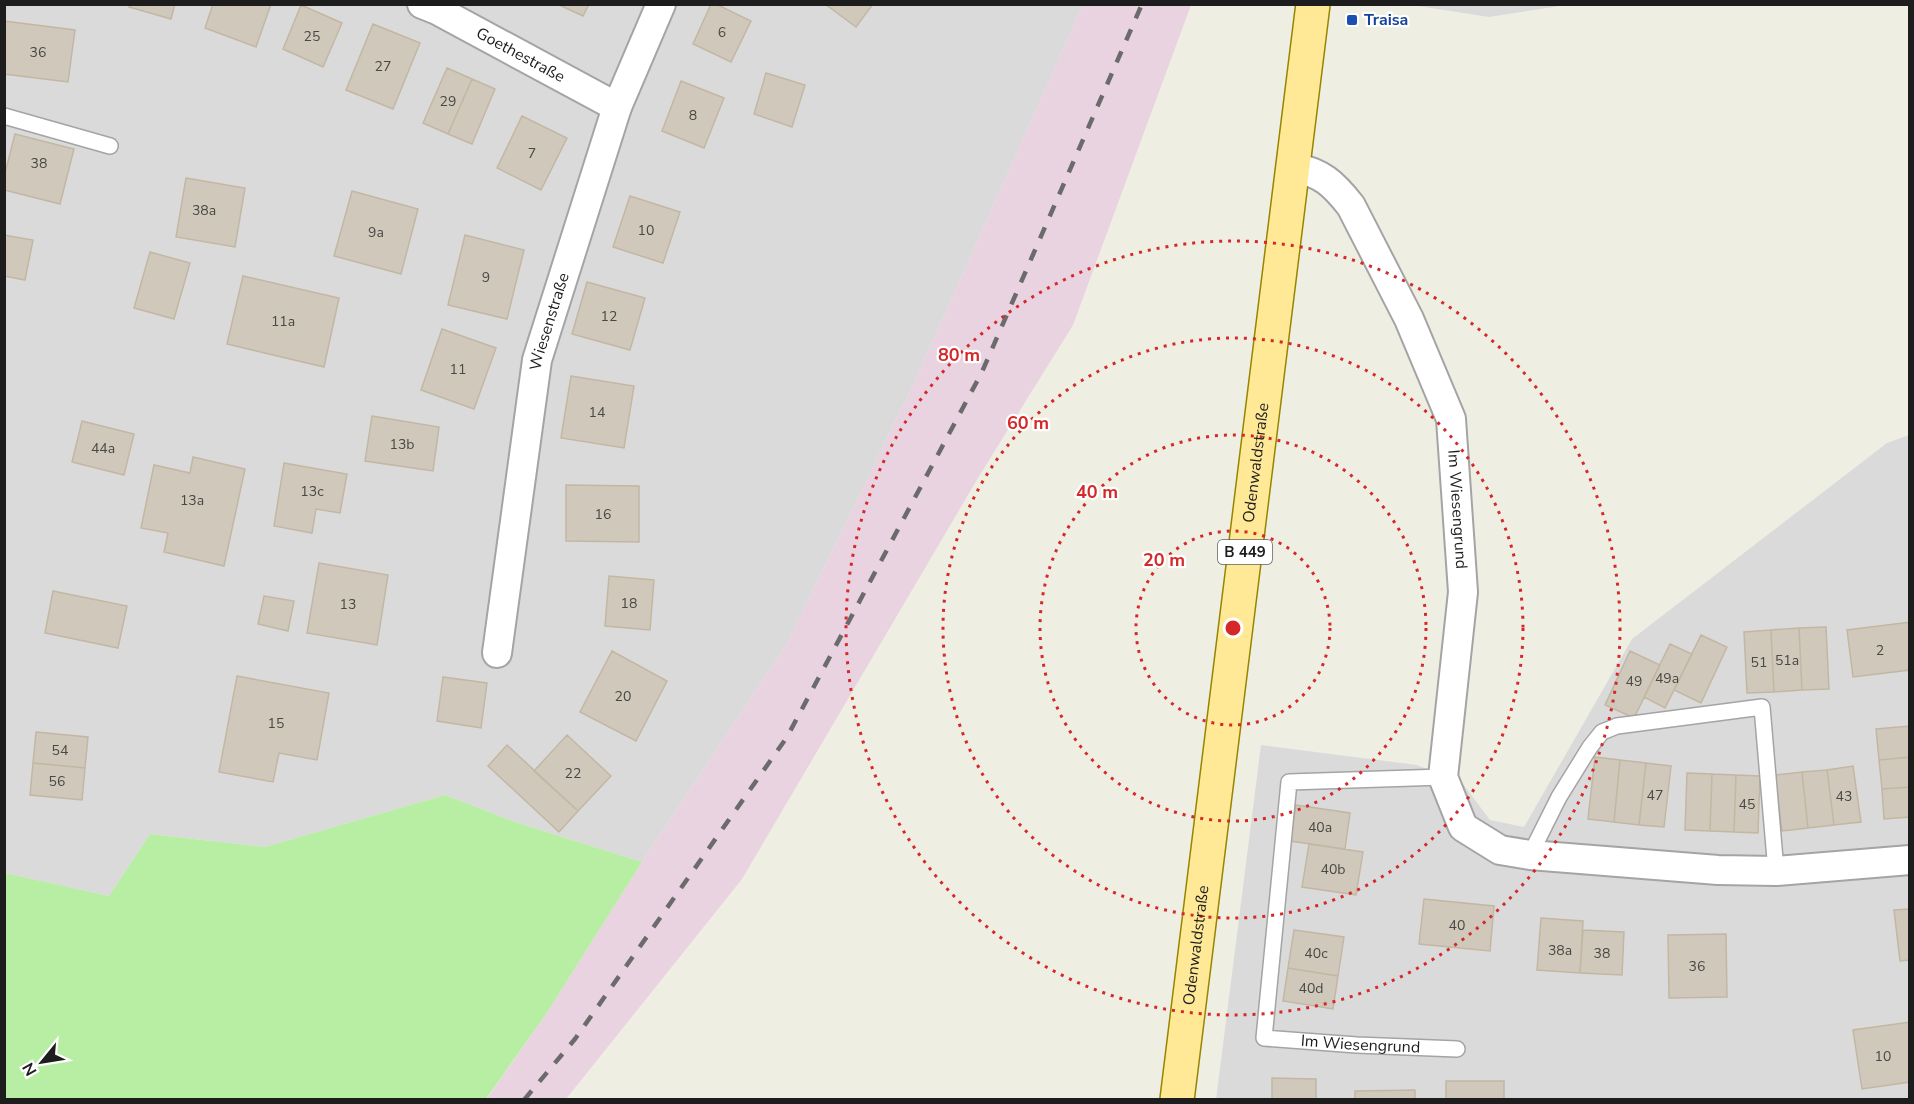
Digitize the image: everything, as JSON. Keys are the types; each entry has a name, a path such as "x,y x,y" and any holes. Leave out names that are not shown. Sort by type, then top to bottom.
{"main road":[{"name":"Odenwaldstraße","path":"1177,1100 1313,4"}],"street":[{"name":"Goethestraße","path":"422,4 617,107"},
{"name":"Wiesenstraße","path":"497,653 537,360 617,107 661,4"},
{"name":"Im Wiesengrund","path":"1293,167 1311,171 1326,180 1339,190 1351,206 1409,319 1451,419 1463,592 1443,777 1463,826 1500,850 1530,855 1718,870 1776,871 1910,860"}],"lane":[{"path":"4,116 110,146"},
{"path":"1530,855 1559,797 1602,732 1617,726 1762,707 1776,871"},
{"name":"Im Wiesengrund","path":"1443,777 1290,782 1264,1038 1457,1049"}],"shaded area":[{"path":"1412,4 1566,5 1489,17"},
{"path":"5,5 1083,5 915,381 787,644 642,862 518,823 445,795 265,847 150,834 109,896 5,873"},
{"path":"1083,5 1191,5 1073,325 978,478 742,879 566,1099 486,1100 546,1014 642,862 787,644 915,381"},
{"path":"1909,435 1909,1099 1216,1100 1261,745 1417,765 1463,784 1490,820 1524,827 1632,639 1887,443"}],"green space":[{"path":"445,795 518,823 642,862 546,1014 486,1099 5,1099 5,873 109,896 150,834 265,847"}],"building":[{"path":"130,4 175,4 171,19 129,7"},
{"path":"213,4 271,4 256,47 205,28"},
{"path":"557,4 589,4 583,16"},
{"path":"711,4 716,4 751,21 731,62 693,44"},
{"path":"825,4 873,4 856,27"},
{"path":"301,5 342,23 323,67 283,49"},
{"path":"4,21 75,30 68,82 4,74"},
{"path":"373,24 420,43 393,109 346,90"},
{"path":"447,68 472,79 448,134 423,123"},
{"path":"766,73 805,85 792,127 754,114"},
{"path":"472,79 495,89 472,144 448,134"},
{"path":"681,81 724,98 704,148 662,131"},
{"path":"522,116 567,138 541,190 497,168"},
{"path":"15,134 74,149 60,204 4,190 4,177"},
{"path":"186,178 245,188 235,247 176,237"},
{"path":"352,191 418,209 401,274 334,256"},
{"path":"630,196 680,212 663,263 613,247"},
{"path":"4,235 33,240 25,280 4,276"},
{"path":"465,235 524,250 507,319 448,305"},
{"path":"150,252 190,263 174,319 134,308"},
{"path":"243,276 339,298 324,367 227,344"},
{"path":"587,282 645,298 630,350 572,334"},
{"path":"442,329 496,348 474,409 421,390"},
{"path":"571,376 634,386 624,448 561,438"},
{"path":"372,416 439,427 433,471 365,461"},
{"path":"82,421 134,434 124,475 72,462"},
{"path":"193,457 245,469 224,566 164,552 168,533 141,528 154,465 190,473"},
{"path":"284,463 347,474 340,513 316,509 312,533 274,526"},
{"path":"566,485 639,486 639,542 566,541"},
{"path":"319,563 388,575 377,645 307,633"},
{"path":"609,576 654,580 650,630 605,626"},
{"path":"53,591 127,606 118,648 45,633"},
{"path":"264,596 294,601 288,631 258,624"},
{"path":"1910,622 1910,670 1853,677 1847,630"},
{"path":"1826,627 1829,689 1802,690 1799,628"},
{"path":"1799,628 1802,690 1774,692 1771,630"},
{"path":"1771,630 1774,692 1747,693 1744,632"},
{"path":"1701,635 1727,647 1701,703 1674,690"},
{"path":"1670,644 1692,654 1665,708 1644,697"},
{"path":"612,651 667,681 636,741 580,712"},
{"path":"1630,651 1660,665 1634,718 1605,705"},
{"path":"237,676 329,693 317,760 279,753 273,782 219,772"},
{"path":"443,677 487,683 481,728 437,721"},
{"path":"1910,726 1910,757 1879,760 1876,729"},
{"path":"36,732 88,737 85,768 33,763"},
{"path":"567,735 611,776 578,811 534,771"},
{"path":"507,745 578,811 559,832 488,766"},
{"path":"1595,757 1620,760 1614,822 1588,819"},
{"path":"1910,757 1910,787 1882,789 1879,760"},
{"path":"1620,760 1646,763 1639,825 1614,822"},
{"path":"33,763 85,768 82,800 30,795"},
{"path":"1646,763 1671,766 1664,827 1639,825"},
{"path":"1853,766 1861,822 1834,825 1827,770"},
{"path":"1827,770 1834,825 1808,828 1802,772"},
{"path":"1802,772 1808,828 1782,831 1775,775"},
{"path":"1687,773 1712,774 1710,831 1685,830"},
{"path":"1712,774 1736,775 1734,832 1710,831"},
{"path":"1736,775 1760,776 1758,833 1734,832"},
{"path":"1910,787 1910,817 1884,819 1882,789"},
{"path":"1296,805 1350,813 1345,849 1290,841"},
{"path":"1309,844 1363,852 1356,895 1302,887"},
{"path":"1424,899 1494,906 1490,951 1419,944"},
{"path":"1910,909 1910,960 1900,961 1894,910"},
{"path":"1541,918 1583,921 1580,973 1537,970"},
{"path":"1294,930 1344,937 1338,976 1288,968"},
{"path":"1583,930 1624,932 1622,975 1580,973"},
{"path":"1726,934 1727,997 1669,998 1668,935"},
{"path":"1288,968 1338,976 1333,1009 1283,1001"},
{"path":"1910,1022 1910,1082 1862,1089 1853,1030"},
{"path":"1272,1078 1316,1079 1316,1100 1272,1100"},
{"path":"1446,1081 1504,1081 1504,1100 1446,1100"},
{"path":"1415,1090 1415,1100 1355,1100 1355,1091"}],"railway":[{"path":"524,1100 575,1039 787,737 982,372 1142,4"}],"place":[{"name":"Traisa","path":"1352,20"}]}
